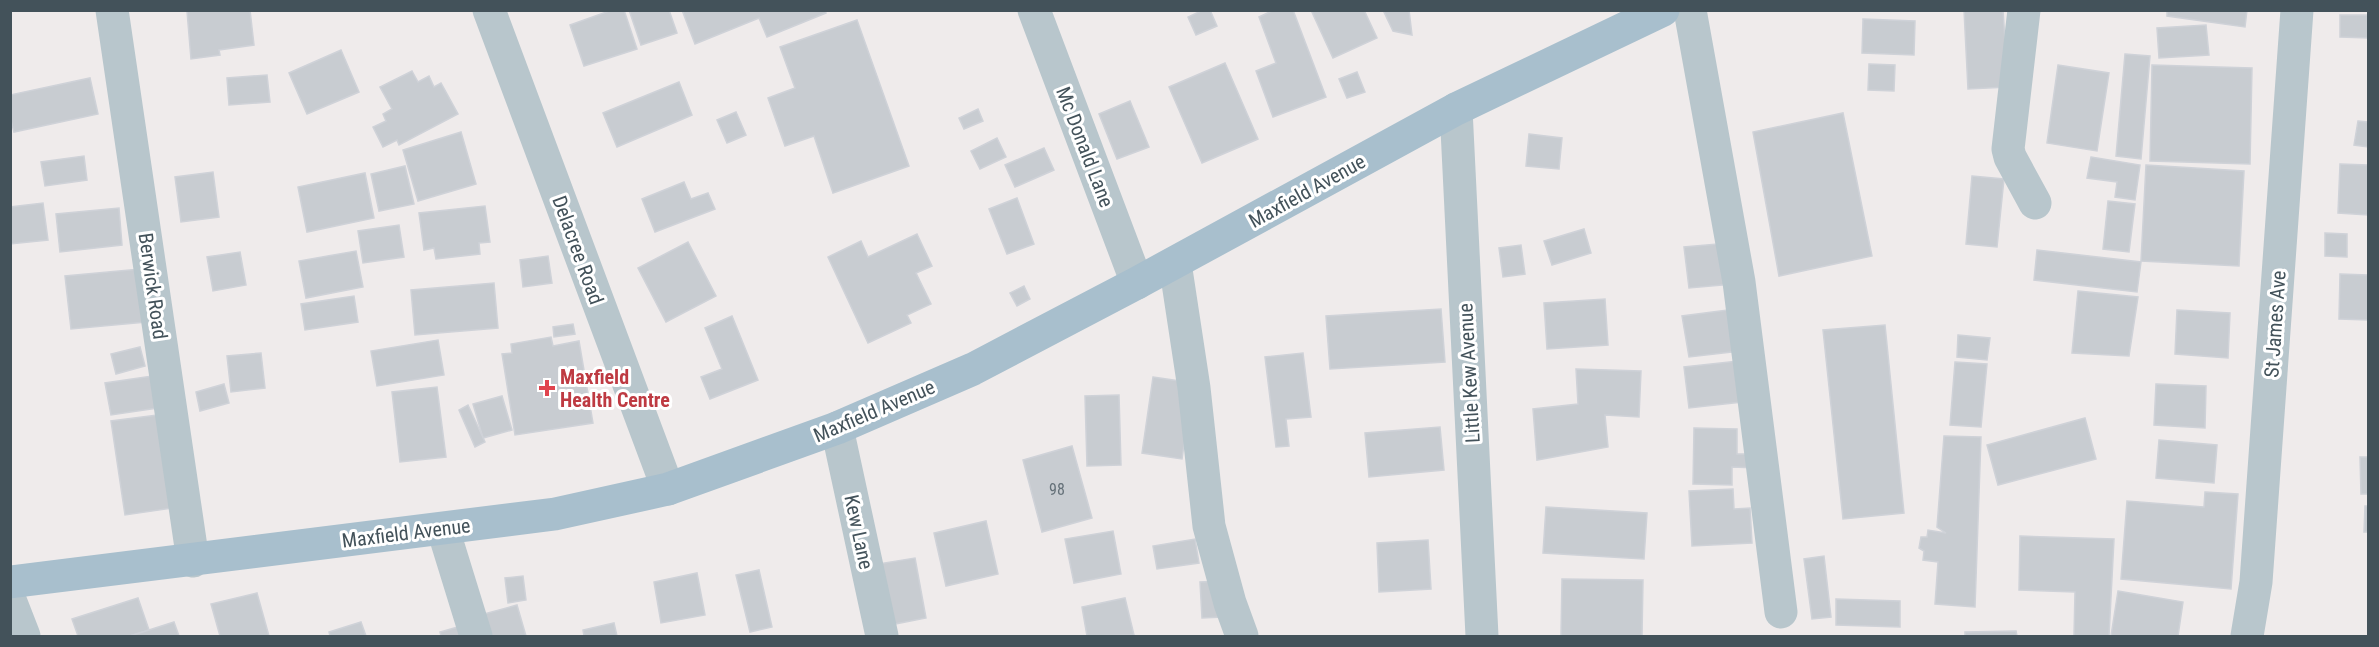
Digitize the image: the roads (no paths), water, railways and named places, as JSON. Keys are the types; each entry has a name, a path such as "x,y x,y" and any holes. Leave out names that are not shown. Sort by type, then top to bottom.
{"main road":[{"name":"Maxfield Avenue","path":"10,582 193,561 555,514 668,489 837,428 973,369 1175,263 1456,109 1663,10"}],"street":[{"name":"Berwick Road","path":"112,10 193,561"},
{"name":"Delacree Road","path":"489,10 668,489"},
{"name":"Mc Donald Lane","path":"1034,10 1137,283"},
{"path":"1690,10 1739,282 1781,612"},
{"path":"2024,10 2008,149 2035,203"},
{"name":"St James Ave","path":"2247,636 2256,582 2297,10"},
{"name":"Little Kew Avenue","path":"1456,109 1482,636"},
{"path":"1175,263 1194,388 1209,526 1230,603 1242,636"},
{"name":"Kew Lane","path":"837,428 882,636"},
{"path":"443,529 476,636"},
{"path":"10,600 24,636"}],"place":[{"name":"Maxfield Health Centre","path":"547,388"}]}
